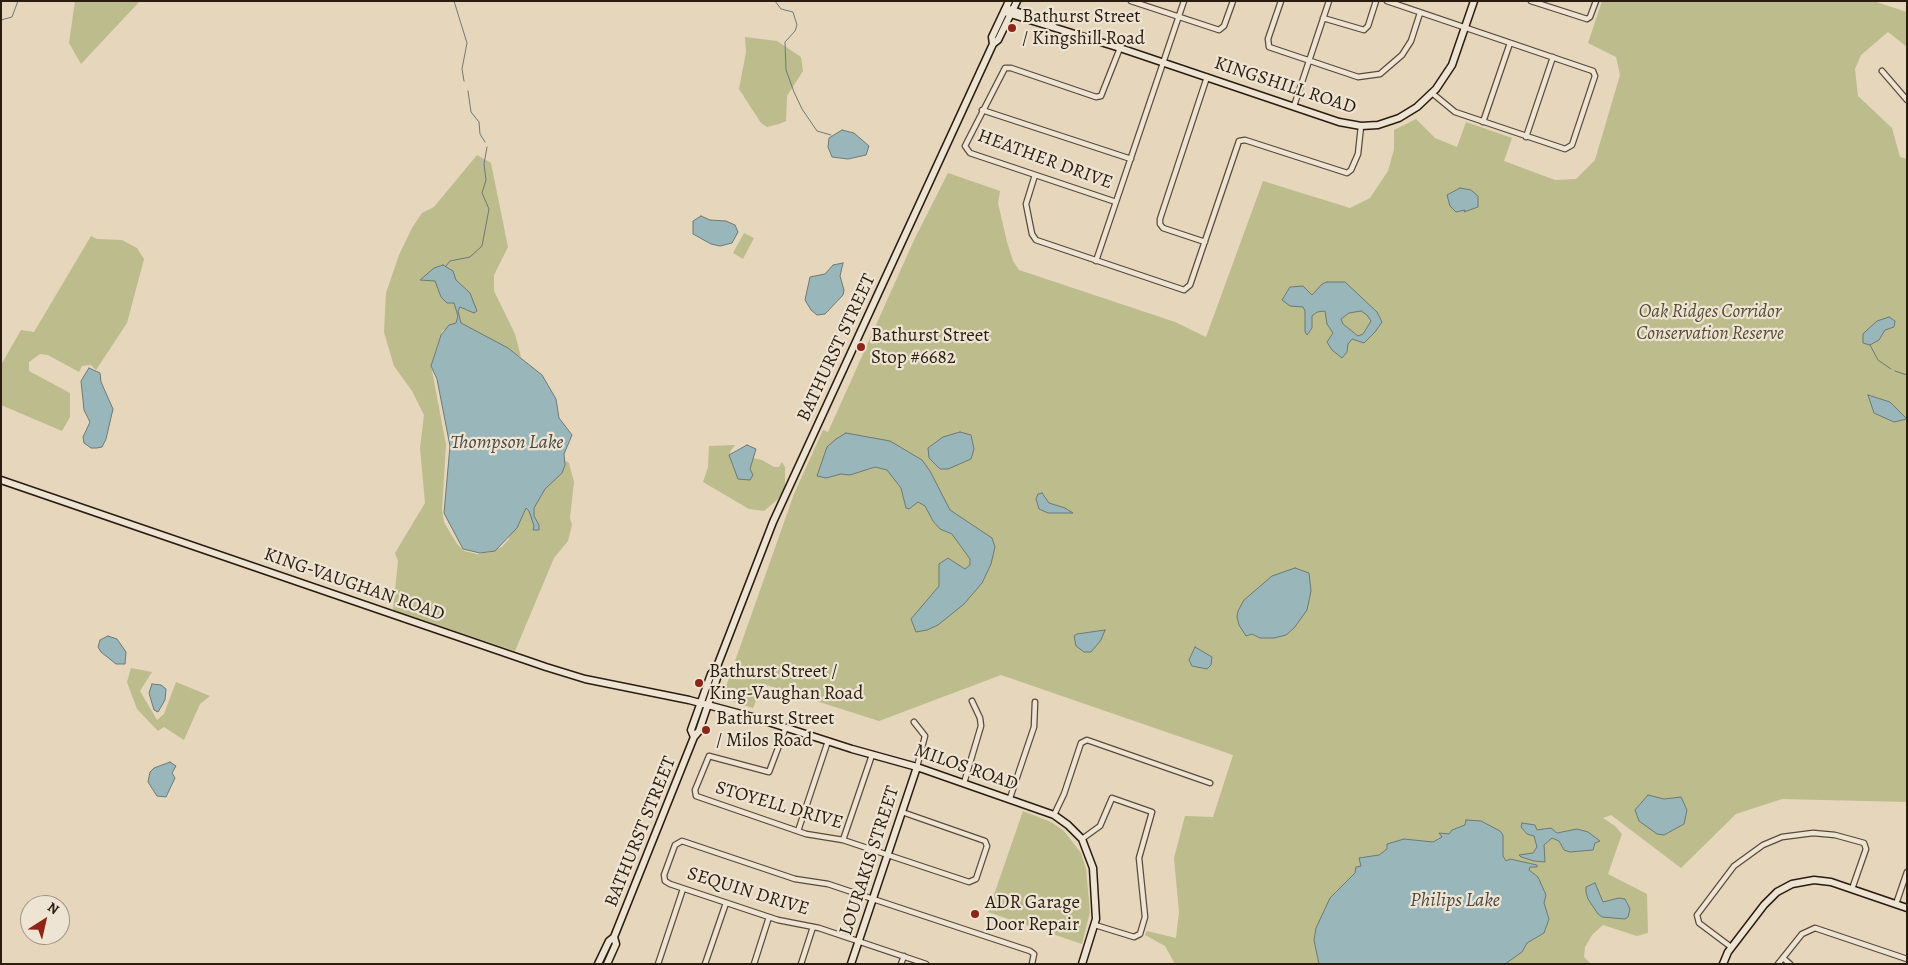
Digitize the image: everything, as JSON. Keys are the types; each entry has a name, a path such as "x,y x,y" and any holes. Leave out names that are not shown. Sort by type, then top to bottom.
{"street":[{"name":"BATHURST STREET","path":"694,737 691,730 700,703 711,674 716,669 773,522 993,44 992,37 1008,9 1017,1"},
{"path":"1131,1 1221,30 1233,1"},
{"path":"1096,261 1184,1"},
{"path":"1281,1 1268,39 1269,47 1358,77 1380,74 1406,51 1420,13"},
{"path":"1294,106 1329,1"},
{"path":"1323,18 1364,30 1368,26 1376,1"},
{"path":"1387,1 1554,57 1595,73 1572,145 1568,149 1526,137 1450,110 1432,93"},
{"name":"KINGSHILL ROAD","path":"1008,9 1045,21 1056,28 1339,122 1361,126 1378,124 1399,118 1432,93 1452,65 1474,1"},
{"path":"1531,1 1587,19 1590,17 1596,1"},
{"path":"1484,122 1510,43"},
{"name":"HEATHER DRIVE","path":"1116,202 966,150 966,144 1001,74 1007,68 1096,97 1101,96 1120,48"},
{"path":"1526,137 1554,57"},
{"path":"1882,71 1907,100"},
{"path":"1205,242 1163,228 1160,224 1160,219 1208,77"},
{"path":"982,110 1131,159"},
{"path":"1035,175 1026,204 1033,236 1038,241 1184,290 1190,285 1238,144 1241,140 1347,173 1352,170 1358,154 1361,126"},
{"name":"KING-VAUGHAN ROAD","path":"1,480 546,667 585,679 708,706"},
{"name":"BATHURST STREET","path":"598,964 609,941 614,937 694,737 699,731 718,675 716,669"},
{"path":"964,783 981,726 980,718 972,701"},
{"path":"1010,798 1034,727 1035,702"},
{"name":"MILOS ROAD","path":"708,706 786,727 872,755 917,767 1010,798 1054,816 1068,825 1082,839 1093,868 1096,924 1082,964"},
{"path":"914,722 924,736 917,767"},
{"name":"STOYELL DRIVE","path":"786,727 769,772 766,773 712,755 707,759 694,794 699,798 798,831 843,840 969,882 976,879 987,846 986,841 902,812"},
{"path":"1054,816 1064,794 1081,743 1087,740 1210,783"},
{"path":"798,831 828,741"},
{"path":"843,840 872,755"},
{"name":"LOURAKIS STREET","path":"851,964 917,767"},
{"path":"1082,839 1100,826 1112,798 1152,812 1139,858 1145,917 1142,932 1134,937 1096,924"},
{"path":"1732,947 1699,923 1697,915 1734,866 1763,845 1782,838 1813,832 1835,834 1864,843 1866,849 1852,889"},
{"name":"SEQUIN DRIVE","path":"873,899 828,884 795,878 682,841 675,845 664,878 667,882 683,889 769,917 813,927 859,941 926,964"},
{"path":"1896,904 1907,872"},
{"path":"1723,964 1732,947 1767,901 1787,886 1814,880 1831,882 1907,908"},
{"path":"658,964 683,889"},
{"path":"873,899 1030,951 1034,954 1032,964"},
{"path":"705,964 726,903"},
{"path":"754,964 769,917"},
{"path":"801,964 813,927"},
{"path":"1778,964 1802,934 1815,928 1907,959"},
{"name":"BATHURST STREET","path":"607,964 616,944 614,937"},
{"path":"902,964 904,956"},
{"path":"1783,958 1790,964"}],"green space":[{"path":"75,1 140,1 81,64 69,43"},
{"name":"Oak Ridges Corridor Conservation Reserve","path":"1602,1 1873,1 1907,12 1907,47 1888,32 1861,55 1855,69 1858,96 1892,128 1900,157 1907,159 1907,802 1782,799 1736,814 1681,868 1611,815 1603,818 1615,826 1622,834 1608,874 1647,894 1648,933 1637,936 1603,925 1592,935 1585,947 1584,957 1591,964 1503,964 1539,886 1530,871 1513,859 1505,862 1442,841 1362,871 1336,891 1326,916 1315,934 1322,964 1175,964 1165,946 1145,935 1147,931 1176,938 1179,912 1174,858 1185,816 1213,817 1233,755 1001,675 879,721 763,684 753,708 722,698 794,494 823,430 828,432 915,238 948,173 1000,191 998,203 1007,242 1013,261 1019,270 1175,322 1206,337 1263,181 1350,208 1370,198 1388,171 1394,149 1394,130 1416,119 1435,138 1457,147 1466,122 1512,138 1504,161 1555,180 1576,179 1595,160 1620,75 1616,57 1588,43"},
{"path":"745,37 777,41 801,57 803,71 787,96 786,121 767,127 761,123 739,89 746,52"},
{"path":"477,155 491,163 508,247 494,275 494,291 515,334 521,357 467,328 453,324 442,331 431,365 446,445 442,510 444,522 457,544 464,551 477,554 490,552 502,547 509,539 511,527 525,510 535,504 542,488 561,473 565,466 564,460 569,463 574,482 570,518 572,525 568,541 554,558 515,651 393,610 398,561 395,553 425,503 420,448 424,415 412,391 394,366 384,332 386,293 399,255 412,228 422,213 434,207"},
{"path":"744,233 754,238 743,259 733,253"},
{"path":"91,236 97,239 122,240 137,248 144,259 127,323 96,370 91,365 82,366 79,372 48,355 40,354 29,362 29,371 70,393 70,417 62,431 1,405 1,365 21,330 34,332"},
{"path":"735,445 730,452 731,456 751,461 753,458 762,460 774,467 779,467 782,462 785,467 785,487 778,499 764,511 749,509 703,482 708,467 709,446"},
{"path":"131,668 152,672 140,691 157,720 164,714 176,682 210,696 200,704 184,740 164,727 158,731 137,709 127,682"},
{"path":"1023,811 1051,822 1064,831 1081,853 1086,869 1090,912 1082,944 988,912"}],"water":[{"path":"842,130 854,133 869,146 866,155 848,159 832,157 828,147 829,138"},
{"path":"1460,188 1471,190 1478,196 1478,207 1464,212 1465,210 1456,212 1450,206 1447,195"},
{"path":"701,216 710,220 726,221 735,225 738,232 732,243 720,246 711,244 693,234 693,221"},
{"path":"843,263 840,276 844,290 843,295 825,314 817,315 811,310 805,300 810,277 825,274 833,265"},
{"name":"Thompson Lake","path":"443,265 453,271 456,280 470,293 477,311 474,313 460,307 458,311 461,323 508,348 542,375 556,399 559,418 572,435 564,454 565,465 562,473 545,489 534,508 534,516 539,525 539,530 533,530 534,526 529,511 526,508 517,528 495,551 480,553 463,549 444,513 450,446 437,379 431,366 441,335 449,325 456,323 458,316 454,303 447,303 441,297 435,281 420,280 434,268"},
{"path":"1327,282 1345,282 1377,312 1382,322 1364,343 1352,339 1348,344 1347,352 1342,358 1332,350 1327,342 1333,333 1327,324 1325,311 1317,312 1312,316 1312,328 1307,335 1305,332 1305,311 1303,307 1290,306 1282,300 1290,287 1303,286 1312,295 1322,284","holes":["1361,311 1371,321 1363,334 1358,336 1343,324 1341,319 1349,313"]},
{"path":"1889,317 1895,321 1894,327 1885,330 1879,340 1870,345 1863,343 1863,334 1867,330 1877,321"},
{"path":"89,368 100,373 101,382 113,409 106,439 102,447 97,448 91,448 84,443 83,437 90,422 84,410 81,381"},
{"path":"1868,395 1890,402 1907,419 1894,422 1874,413"},
{"path":"960,432 971,435 974,449 971,459 948,469 940,469 929,458 928,448 943,437"},
{"path":"846,433 890,441 922,460 930,471 950,510 992,538 995,547 991,564 982,583 964,604 938,625 927,630 916,632 911,619 939,586 939,564 948,558 965,569 970,565 970,559 952,534 940,529 933,521 925,506 918,502 909,509 906,508 901,488 887,470 875,467 850,475 841,474 826,478 817,476 827,447"},
{"path":"747,445 756,449 750,469 753,475 750,480 738,479 729,455"},
{"path":"1042,493 1049,503 1065,508 1073,513 1048,513 1039,509 1036,499 1038,494"},
{"path":"1295,568 1309,573 1311,591 1307,610 1294,628 1286,635 1274,638 1260,638 1252,634 1246,636 1239,625 1237,617 1244,600 1272,576"},
{"path":"1105,630 1101,640 1091,652 1084,652 1076,646 1074,636 1077,634"},
{"path":"108,636 117,639 126,652 125,664 116,664 101,652 98,647 100,640"},
{"path":"1195,647 1212,657 1211,665 1207,669 1192,666 1189,660"},
{"path":"152,684 161,685 166,689 165,700 158,712 154,710 149,693"},
{"path":"170,762 176,766 172,773 175,778 166,797 157,796 148,782 150,772 154,768"},
{"path":"1648,795 1664,799 1681,797 1687,810 1684,824 1664,835 1657,834 1639,821 1635,810"},
{"name":"Philips Lake","path":"1466,820 1481,821 1500,831 1503,835 1503,856 1506,861 1510,859 1537,865 1537,867 1530,867 1529,870 1538,877 1546,895 1544,903 1549,919 1544,933 1527,943 1522,952 1505,964 1319,964 1314,940 1316,928 1330,898 1355,873 1356,867 1361,866 1359,858 1379,855 1387,849 1387,844 1404,839 1433,842 1442,837 1439,833 1449,834 1452,830 1465,825"},
{"path":"1522,823 1535,825 1537,830 1551,828 1557,833 1577,829 1588,832 1600,841 1595,843 1593,850 1570,852 1564,850 1559,841 1552,838 1544,845 1545,862 1534,861 1519,855 1533,853 1537,847 1534,836 1527,834 1521,827"},
{"path":"1595,883 1603,902 1619,898 1625,899 1630,909 1628,917 1625,919 1602,917 1598,914 1588,899 1586,892 1586,887"}],"waterway":[{"path":"1,20 12,17 18,1"},
{"path":"454,1 467,43 462,69 464,81"},
{"path":"775,1 781,9 793,12 797,25 795,31 785,42 786,70 794,92 802,109 817,131 831,135"},
{"path":"468,91 471,112 479,122 480,134 485,142"},
{"path":"446,266 450,261 470,257 482,246 489,209 482,193 486,180 484,164 487,147"},
{"path":"1870,345 1878,360 1891,369"},
{"path":"1895,371 1907,375"}],"place":[{"name":"Bathurst Street / Kingshill Road","path":"1012,28"},
{"name":"Bathurst Street Stop #6682","path":"861,347"},
{"name":"Bathurst Street / King-Vaughan Road","path":"699,683"},
{"name":"Bathurst Street / Milos Road","path":"706,730"},
{"name":"ADR Garage Door Repair","path":"975,914"}]}
